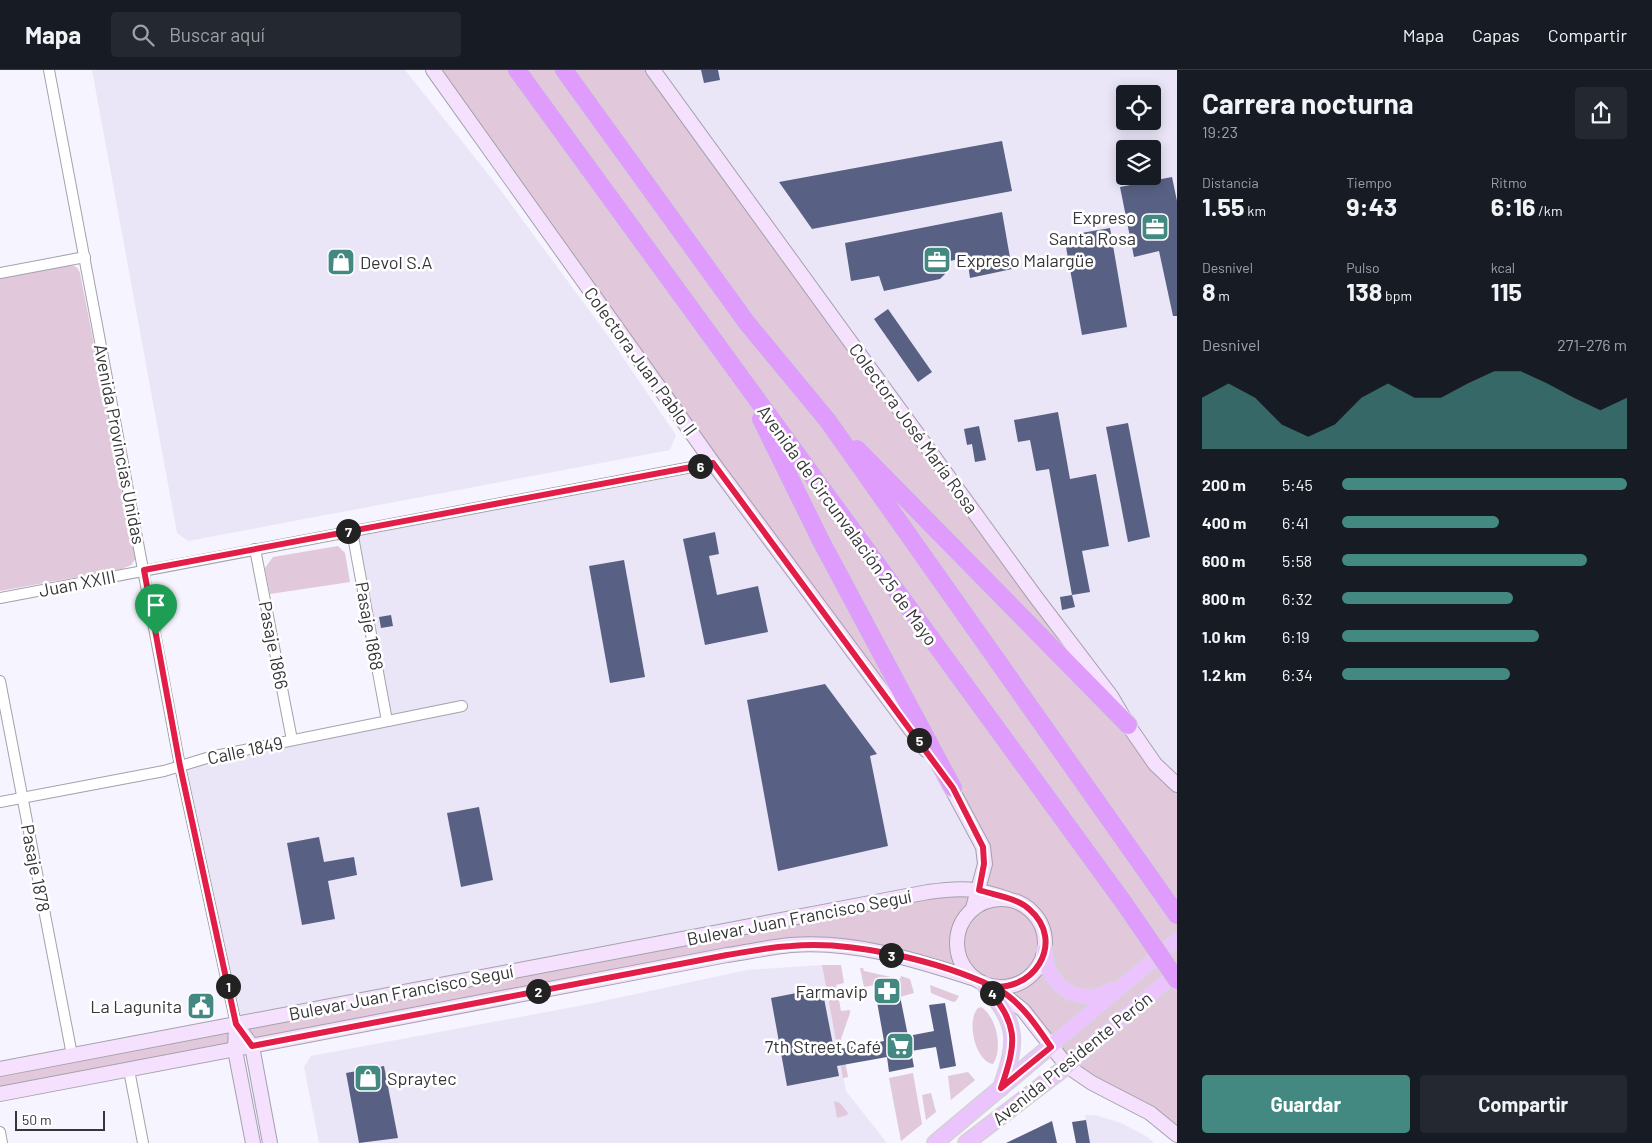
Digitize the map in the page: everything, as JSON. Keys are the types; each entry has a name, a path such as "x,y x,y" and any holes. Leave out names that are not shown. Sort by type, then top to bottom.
{"highway":[{"name":"Avenida de Circunvalación 25 de Mayo","path":"517,70 1045,798 1124,903 1177,980"},
{"path":"564,70 747,324 828,421 1177,915"},
{"path":"738,373 821,541 953,788"},
{"path":"828,421 886,477 920,515 1128,725"}],"main road":[{"name":"Colectora Juan Pablo II","path":"433,70 713,463 953,788 983,847 984,864 974,908"},
{"name":"Colectora José María Rosa","path":"653,70 1035,596 1111,696 1155,764 1177,785"},
{"name":"Bulevar Juan Francisco Seguí","path":"0,1069 928,892 964,888 979,890 1008,900"},
{"path":"1124,984 1097,996 1081,996 1064,989 1048,970 1045,938 1037,917 1029,909 1008,900 984,902 974,908 961,925 957,945 962,964 984,984 1023,1010 1067,1066 1092,1083 1150,1113 1177,1136"},
{"name":"Avenida Presidente Perón","path":"935,1143 1177,940"},
{"name":"Bulevar Juan Francisco Seguí","path":"0,1094 727,955 792,945 833,946 876,951 917,960 984,984"},
{"path":"984,984 1004,987 1023,982 1037,968 1045,950"},
{"name":"Avenida Presidente Perón","path":"966,1143 1067,1066 1177,972"},
{"path":"984,984 1011,1022 1014,1040 1012,1055 1001,1088"},
{"name":"Avenida Provincias Unidas","path":"236,1024 252,1046 270,1143"},
{"name":"Avenida Provincias Unidas","path":"236,1024 235,1050 253,1143"}],"street":[{"name":"Avenida Provincias Unidas","path":"49,70 180,766 236,1024"},
{"path":"0,273 85,257"},
{"name":"Juan XXIII","path":"0,598 352,531 454,514 713,463"},
{"name":"Pasaje 1868","path":"352,531 387,721"},
{"name":"Pasaje 1866","path":"255,549 292,740"},
{"name":"Pasaje 1878","path":"0,681 72,1055"},
{"name":"Calle 1849","path":"0,802 462,706"},
{"path":"129,1070 143,1143"},
{"path":"0,1132 2,1143"}],"shaded area":[{"name":"Devol S.A","path":"92,70 405,70 496,184 611,340 676,435 670,450 188,541 177,533"},
{"path":"433,70 653,70 1177,785 1177,1135 1092,1083 1007,996 917,960 791,945 0,1094 0,1069 979,890 985,864 953,788"},
{"path":"653,70 1177,70 1177,785"},
{"path":"65,264 78,268 80,273 136,558 131,565 122,569 0,591 0,277"},
{"path":"713,463 953,788 983,847 979,890 236,1024 180,766 387,721 352,531"},
{"path":"338,546 345,553 350,582 270,594 265,568 273,557"},
{"path":"822,965 846,1091 887,1143 319,1143 304,1067 311,1056 589,1004 747,970"},
{"path":"822,965 841,965 844,983 836,985 841,1011 850,1010 841,1039 848,1077 843,1078"},
{"path":"860,968 863,968 864,971 900,979 901,976 910,979 914,993 900,997 896,981 864,987"},
{"path":"930,985 959,996 953,1002 931,993"},
{"path":"981,1007 991,1018 997,1034 998,1050 993,1064 981,1056 974,1040 974,1014"},
{"path":"968,1072 975,1080 951,1100 948,1076"},
{"path":"913,1073 922,1124 901,1141 889,1078"},
{"path":"931,1093 936,1112 926,1120 922,1095"},
{"path":"834,1101 840,1103 848,1113 847,1115 837,1118"},
{"path":"1085,1115 1095,1115 1121,1123 1146,1136 1154,1143 1090,1143"}],"building":[{"path":"701,70 718,70 720,80 704,83"},
{"path":"1002,141 1012,191 812,229 779,182"},
{"path":"1172,177 1177,201 1177,316 1173,316 1159,251 1134,257 1120,187 1161,185 1161,179"},
{"path":"1002,212 1012,269 970,278 967,257 946,262 948,271 940,279 884,291 879,276 851,281 845,243"},
{"path":"1110,228 1127,327 1082,335 1064,236"},
{"path":"888,309 932,372 918,382 874,319"},
{"path":"1058,412 1070,479 1096,474 1109,546 1082,551 1090,592 1072,595 1049,469 1036,471 1030,440 1018,442 1014,420"},
{"path":"1128,423 1150,537 1128,542 1106,427"},
{"path":"979,426 986,460 975,462 972,444 967,445 964,429"},
{"path":"715,532 719,554 709,556 717,595 758,586 768,632 705,645 683,539"},
{"path":"624,560 645,677 610,683 589,566"},
{"path":"1072,595 1075,607 1062,610 1060,597"},
{"path":"391,615 393,626 381,628 379,617"},
{"path":"825,684 877,754 870,756 888,846 778,871 747,700"},
{"path":"479,807 493,880 461,887 447,813"},
{"path":"319,837 324,862 354,857 357,875 328,881 335,919 302,925 287,843"},
{"path":"897,981 908,1036 934,1031 929,1005 945,1003 956,1066 940,1069 936,1047 911,1051 914,1067 889,1072 887,1057 837,1066 839,1076 787,1086 771,998 822,988 834,1050 884,1041 874,985"},
{"path":"384,1066 398,1138 359,1143 346,1073"},
{"path":"1086,1120 1090,1143 1076,1143 1072,1122"},
{"path":"1052,1121 1057,1143 1006,1143"}],"place":[{"name":"Expreso Santa Rosa","path":"1155,227"},
{"name":"Expreso Malargüe","path":"937,260"},
{"name":"Devol S.A","path":"341,262"},
{"name":"Farmavip","path":"887,991"},
{"name":"La Lagunita","path":"201,1006"},
{"name":"7th Street Café","path":"900,1046"},
{"name":"Spraytec","path":"368,1078"}],"route":[{"path":"156,635 144,570 454,514 713,463 826,612 953,788 983,847 984,864 979,890 1019,903 1037,917 1042,927 1045,938 1045,950 1042,960 1031,976 1013,986 993,987 985,985 1001,1005 1011,1022 1014,1040 1012,1055 1001,1088 1051,1047 1023,1010 1007,996 993,987 975,979 917,960 876,951 833,946 792,945 727,955 252,1046 236,1024 180,766 156,635"}]}
